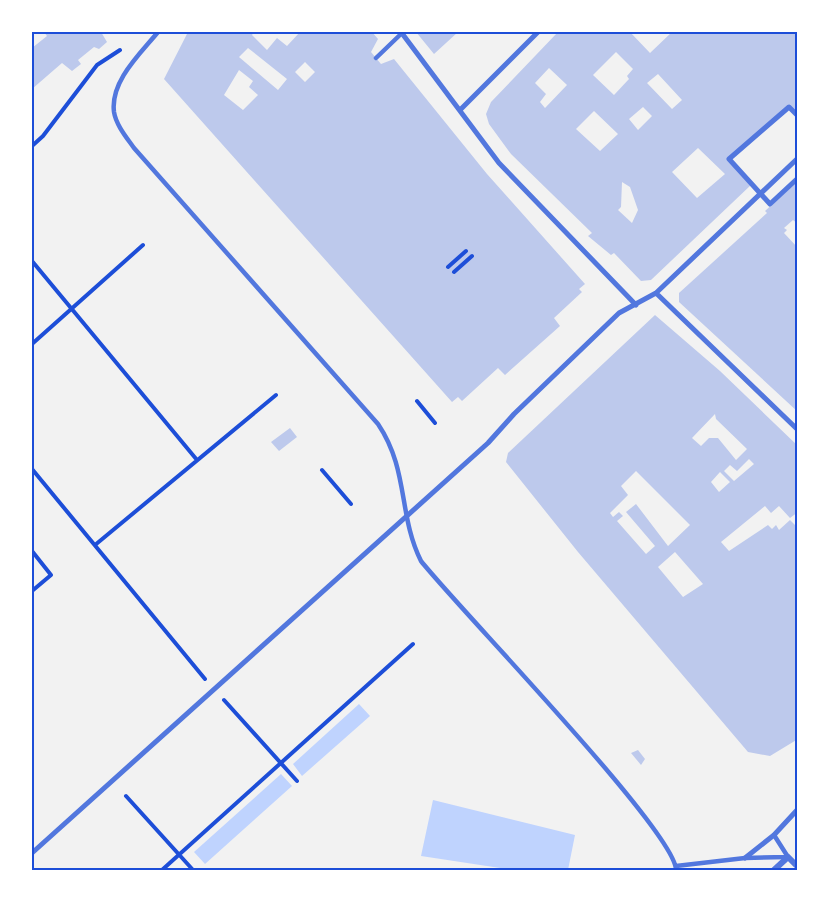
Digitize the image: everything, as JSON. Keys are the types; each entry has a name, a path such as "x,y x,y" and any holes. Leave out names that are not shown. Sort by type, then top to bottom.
{"street":[{"path":"402,32 499,163 636,305"},
{"path":"460,110 538,32"},
{"path":"798,116 789,107 729,159 770,204 798,178"},
{"path":"32,853 488,443 514,414 619,313 656,293 798,158"},
{"path":"656,293 798,430"},
{"path":"745,858 774,835 798,809"},
{"path":"774,870 788,857 798,867"}],"lane":[{"path":"158,32 134,62 118,88 114,111 134,148 378,424 394,451 399,466 410,534 421,561 590,751 659,835 676,868 745,858 788,857"},
{"path":"376,58 402,32"},
{"path":"774,835 788,857"}],"path":[{"path":"32,146 44,136 97,65 120,50 134,62"},
{"path":"32,344 143,245"},
{"path":"448,267 466,251"},
{"path":"454,272 472,256"},
{"path":"32,261 197,460"},
{"path":"95,545 276,395"},
{"path":"417,401 435,423"},
{"path":"32,470 213,689 297,781"},
{"path":"322,470 351,504"},
{"path":"32,551 51,575 32,591"},
{"path":"162,870 413,644"},
{"path":"126,796 193,870"}],"water":[{"path":"359,704 370,716 302,776 293,764"},
{"path":"281,774 292,786 205,864 194,852"},
{"path":"433,800 575,835 568,870 514,870 421,856"}],"building":[{"path":"44,32 101,32 107,42 99,49 94,47 78,60 81,64 72,71 62,63 32,89 32,48 47,36"},
{"path":"188,32 254,32 252,35 267,50 277,38 287,46 300,32 372,32 378,39 371,52 381,64 394,59 487,174 585,284 579,289 582,292 554,318 560,326 505,375 498,368 462,401 458,397 452,402 164,79","holes":["248,48 287,79 278,90 239,57","305,62 315,72 305,82 295,72","239,70 253,81 249,87 258,95 243,110 224,95"]},
{"path":"416,32 458,32 434,54"},
{"path":"558,32 630,32 650,53 672,32 798,32 798,116 789,107 729,159 752,184 651,280 641,281 614,253 611,255 588,236 592,233 511,154 489,124 486,114 491,102","holes":["616,52 633,69 627,76 629,79 614,95 593,75","549,68 567,85 545,108 540,102 546,94 535,83","658,74 682,100 672,109 647,83","643,107 652,116 638,130 629,119","594,111 618,134 600,151 576,129","698,148 725,174 697,198 672,172","622,182 630,187 638,210 632,223 618,210 621,207"]},
{"path":"798,181 798,224 793,220 784,228 787,230 784,233 798,248 798,412 679,302 679,293 767,213 765,211"},
{"path":"655,315 720,371 798,446 798,512 790,518 779,506 771,513 765,506 721,542 729,551 768,525 772,529 776,525 779,530 790,520 798,528 798,739 770,756 748,752 578,552 506,462 508,453","holes":["715,414 716,419 747,449 736,460 718,438 709,438 701,446 692,438","749,459 754,464 734,481 724,471 730,465 737,471","636,471 690,525 668,546 636,504 626,512 655,546 646,554 617,521 623,516 619,512 613,517 610,513 628,495 621,486","720,472 730,482 719,492 711,482","675,552 703,584 683,597 658,567"]},
{"path":"290,428 297,437 279,451 271,442"},
{"path":"638,750 645,759 641,765 631,753"}]}
